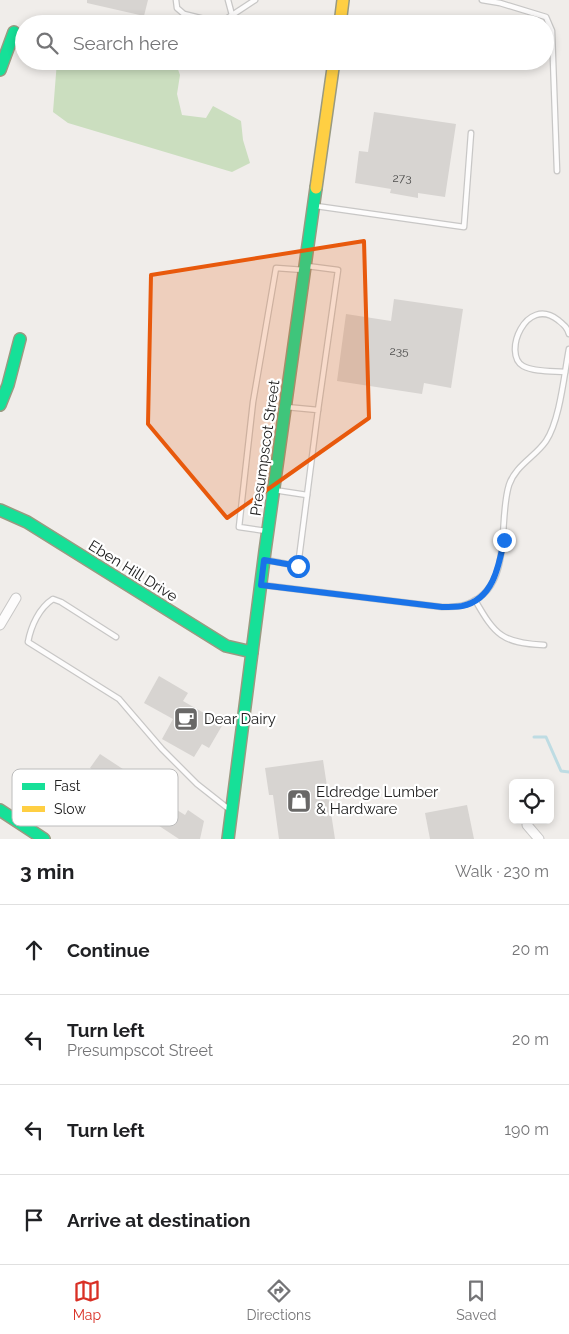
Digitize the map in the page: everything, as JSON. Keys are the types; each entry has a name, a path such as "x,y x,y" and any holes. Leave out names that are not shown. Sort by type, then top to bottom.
{"street":[{"path":"341,15 343,0"},
{"path":"0,70 14,32"},
{"name":"Presumpscot Street","path":"228,839 264,560 333,70"},
{"path":"0,405 8,385 20,339"},
{"name":"Eben Hill Drive","path":"0,510 27,522 226,646 252,652"},
{"path":"0,625 16,598"},
{"path":"0,810 12,818"},
{"path":"527,825 539,839"},
{"path":"24,826 44,839"}],"lane":[{"path":"176,0 177,8 188,15"},
{"path":"228,0 232,15 255,0"},
{"path":"482,0 500,3 539,15"},
{"path":"553,70 557,171"},
{"path":"314,206 464,227 471,133"},
{"path":"264,560 298,566 338,270 276,268 252,402 240,527 268,531"},
{"path":"565,372 521,365 516,358 516,344 519,328 524,322 530,316 543,313 554,317 567,327 569,334"},
{"path":"261,585 442,607 464,606 481,598 491,586 499,565 504,540 509,484 516,471 546,441 558,407 569,349"},
{"path":"286,407 318,410"},
{"path":"274,490 307,495"},
{"path":"116,637 62,602 52,599 45,604 30,633 28,642 119,699 162,749 197,784 220,803 232,810"},
{"path":"475,600 485,617 499,634 516,642 544,645"}],"highlighted area":[{"path":"364,241 369,418 227,518 148,424 151,275"}],"green space":[{"path":"56,70 178,70 180,75 177,94 182,115 206,118 213,106 241,121 243,140 250,163 232,172 68,123 53,112"}],"building":[{"path":"87,0 148,0 144,15 87,3"},
{"path":"374,112 456,124 445,197 418,193 418,198 390,193 391,189 355,183 359,151 368,152"},
{"path":"394,299 463,309 451,388 424,383 422,394 337,381 346,314 391,321"},
{"path":"159,676 188,693 183,701 223,724 209,748 202,744 194,757 162,739 173,719 144,703"},
{"path":"100,754 123,769 92,769 90,768"},
{"path":"323,760 335,839 279,839 273,795 269,795 265,768"},
{"path":"467,805 474,839 430,839 425,813"},
{"path":"188,810 204,821 200,839 179,839 159,826 178,826 178,811 185,815"}],"waterway":[{"path":"534,737 546,737 561,771 569,772"}],"traffic: fast":[{"path":"0,70 14,32"},
{"path":"228,839 265,551 316,188"},
{"path":"0,405 8,385 20,339"},
{"path":"0,510 27,522 226,646 252,652"},
{"path":"0,810 12,818"},
{"path":"24,826 44,839"}],"traffic: slow":[{"path":"341,15 343,0"},
{"path":"316,188 333,70"}],"place":[{"name":"Dear Dairy","path":"186,719"},
{"name":"Eldredge Lumber & Hardware","path":"299,801"}],"route":[{"path":"298,566 264,560 261,585 442,607 464,606 481,598 491,586 499,565 504,540"}]}
